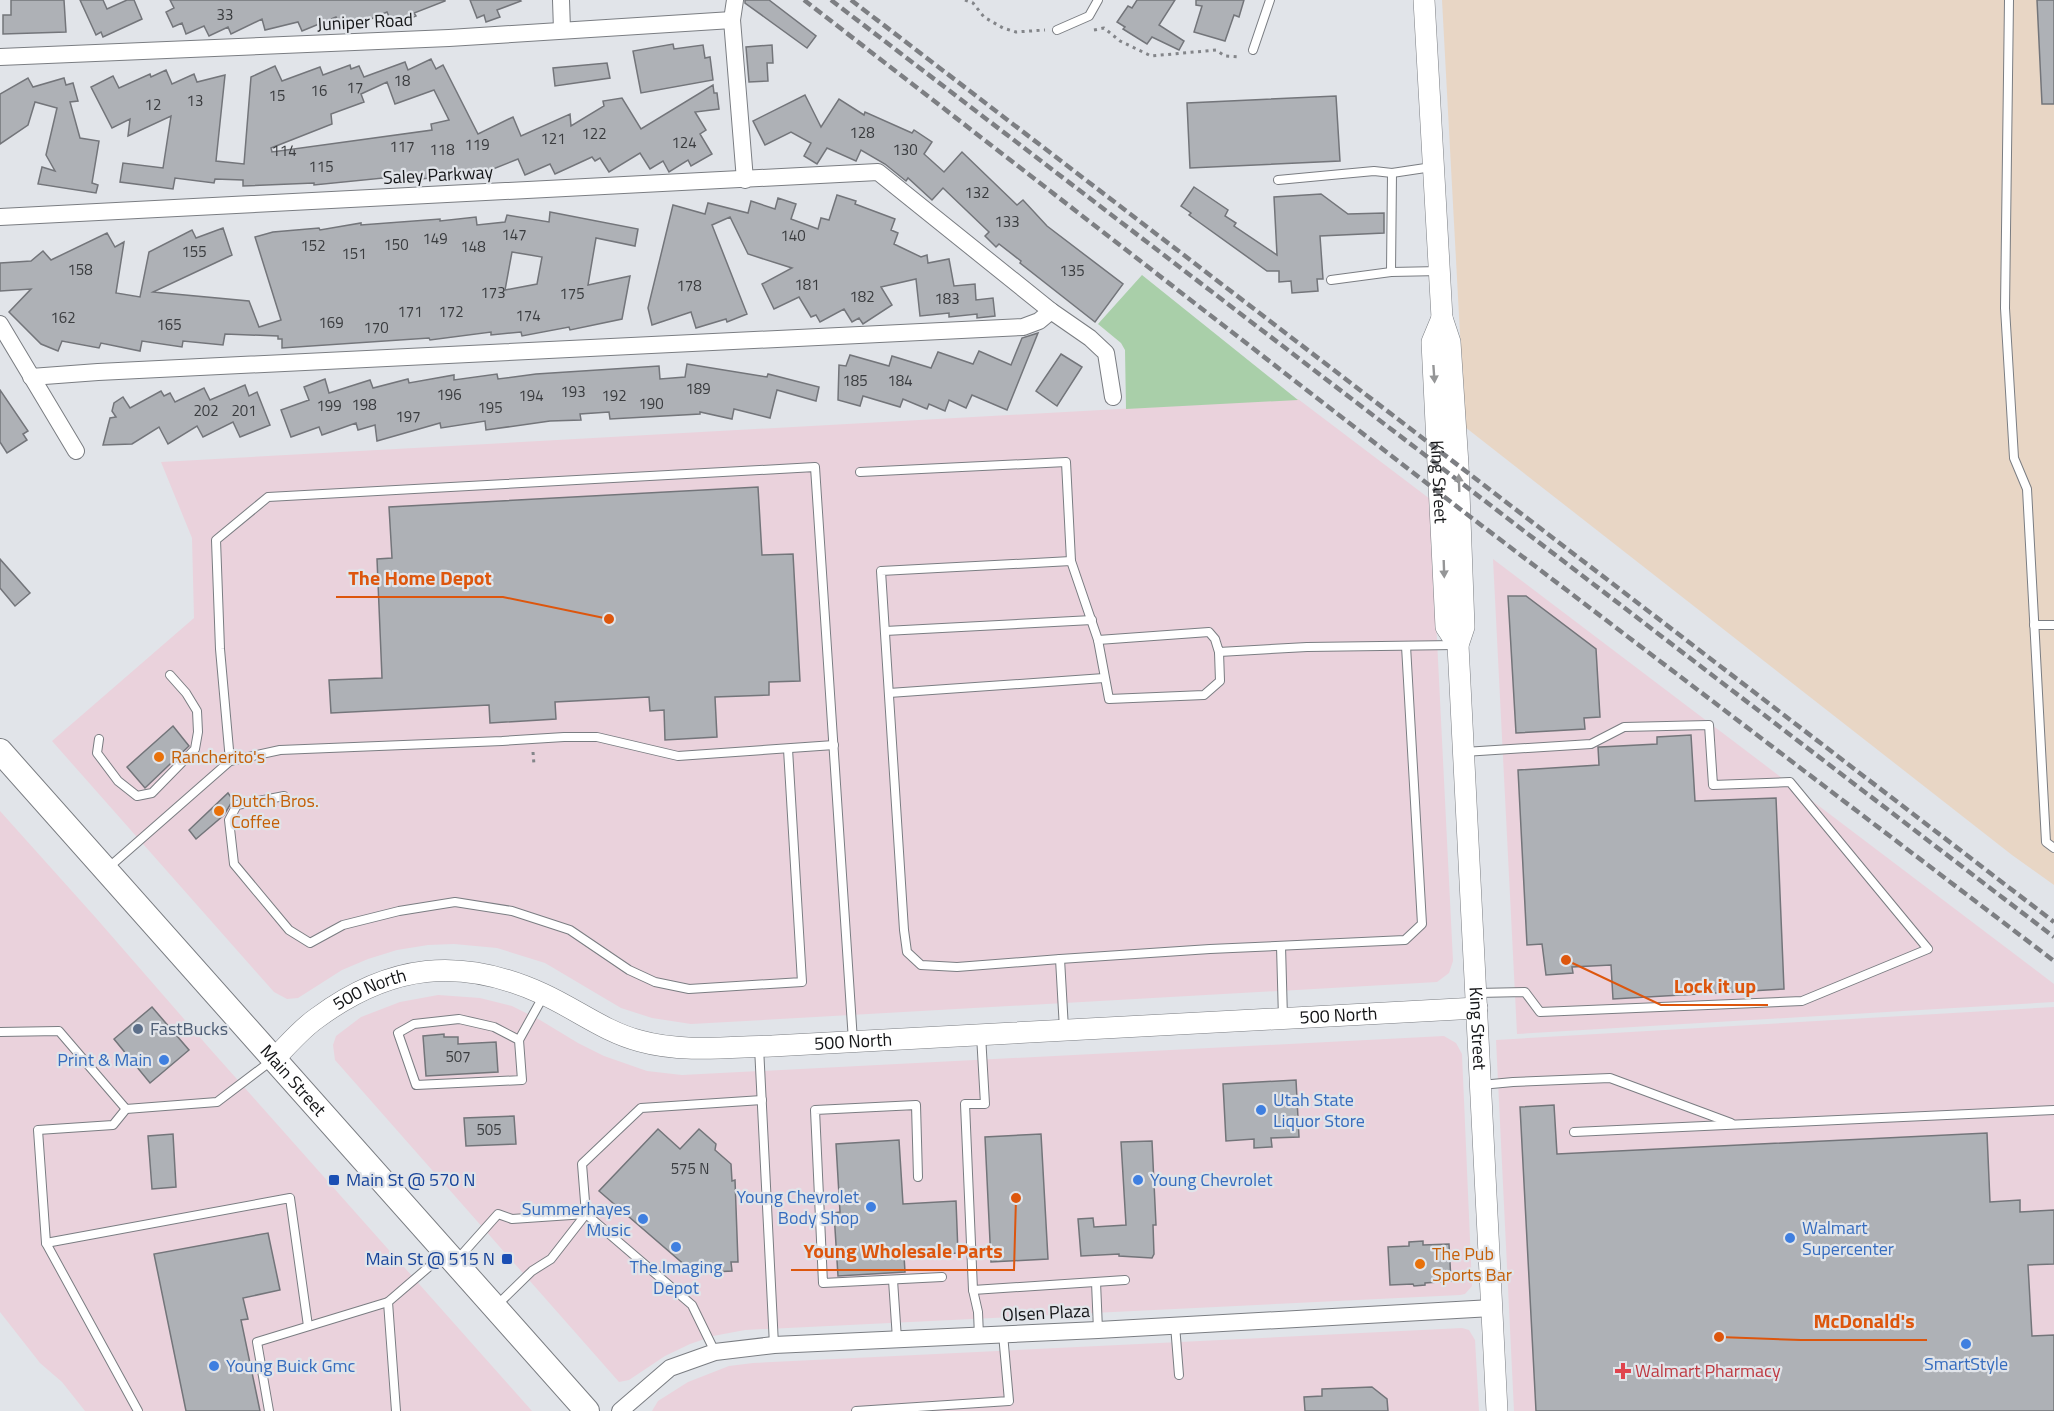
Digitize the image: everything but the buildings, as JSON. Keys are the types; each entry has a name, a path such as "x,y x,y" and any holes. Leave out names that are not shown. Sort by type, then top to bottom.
{"main road":[{"name":"Main Street","path":"0,751 587,1411"}],"street":[{"path":"561,0 562,30"},
{"path":"735,0 732,20 746,180"},
{"name":"King Street","path":"1424,0 1442,318 1450,342 1458,465 1464,627 1458,645 1497,1411"},
{"name":"Juniper Road","path":"0,57 438,38 732,20"},
{"name":"Saley Parkway","path":"0,217 878,172 1052,311"},
{"path":"31,377 1023,327 1039,321 1052,311 1090,338 1106,353 1113,397"},
{"path":"0,324 76,451"},
{"name":"500 North","path":"274,1059 314,1020 368,987 401,975 446,969 501,978 544,994 612,1031 641,1041 689,1048 759,1047 1283,1018 1477,1000"},
{"name":"Olsen Plaza","path":"620,1411 670,1368 716,1352 774,1345 1492,1308"}],"lane":[{"path":"1058,30 1089,16 1098,0"},
{"path":"1253,50 1270,0"},
{"path":"2009,0 2005,308 2014,458 2027,489 2046,842 2054,848"},
{"path":"1278,180 1435,167"},
{"path":"1391,272 1392,172"},
{"path":"1331,280 1391,272 1440,271"},
{"path":"860,472 1066,462 1071,561 1098,640 1109,699 1204,695 1220,681 1219,652 1215,639 1209,632 1098,640"},
{"path":"230,760 220,649 216,540 268,496 815,467 854,1041"},
{"path":"1071,561 881,572 907,952 921,965 957,967 1281,945 1405,940 1422,924 1406,646"},
{"path":"885,631 1092,620"},
{"path":"2034,626 2054,625"},
{"path":"1219,652 1307,647 1458,645"},
{"path":"99,739 98,753 118,781 137,796 152,793 195,749 197,741 197,711 186,693 170,675"},
{"path":"889,693 1104,678"},
{"path":"1464,752 1591,744 1624,727 1709,725 1713,785 1790,783 1928,949 1802,1001 1540,1012 1525,992 1477,1000"},
{"path":"105,870 230,760 280,750 564,737 597,737 678,756 834,745"},
{"path":"284,796 237,805 229,820 234,864 289,930 310,944 343,925 399,911 455,902 512,911 570,930 629,970 655,982 689,989 801,982 788,749"},
{"path":"1281,945 1283,1018"},
{"path":"1060,959 1064,1030"},
{"path":"519,1040 494,1027 459,1019 414,1024 398,1034 416,1085 522,1080 519,1040 544,994"},
{"path":"0,1032 59,1032 126,1109"},
{"path":"979,1336 978,1312 973,1290 965,1104 985,1104 981,1035"},
{"path":"759,1047 774,1345"},
{"path":"138,1411 46,1243 38,1130 113,1125 126,1109 217,1102 274,1059"},
{"path":"1482,1085 1610,1078 1735,1124"},
{"path":"495,1307 532,1271 551,1259 586,1214 582,1164 641,1108 762,1100"},
{"path":"918,1177 916,1105 815,1110 823,1283 942,1277"},
{"path":"1574,1132 2054,1110"},
{"path":"46,1243 290,1198 308,1326"},
{"path":"269,1411 257,1342 388,1302 450,1257 498,1214 512,1219 586,1214 692,1305 716,1352"},
{"path":"893,1280 897,1339"},
{"path":"973,1290 1125,1280"},
{"path":"1096,1282 1098,1330"},
{"path":"388,1302 396,1411"},
{"path":"1175,1325 1179,1375"},
{"path":"856,1411 1009,1401 1003,1334"}],"path":[{"path":"965,0 973,3 984,16 1003,28 1016,32 1058,30"},
{"path":"1091,30 1104,28 1120,41 1151,56 1216,50 1225,56 1240,58 1253,50"},
{"path":"533,752 534,765"}],"shaded area":[{"path":"1442,0 2054,0 2054,885 2012,855 1465,427"},
{"path":"1298,399 1430,499 1453,961 1449,973 1437,982 691,1024 652,1018 621,1008 545,963 497,948 454,944 397,950 368,959 342,970 298,998 287,999 274,992 52,741 194,618 192,538 161,462"},
{"path":"1493,559 2054,984 2054,1002 1517,1034"},
{"path":"0,811 532,1411 85,1411 62,1382 40,1363 0,1312"},
{"path":"438,995 480,998 512,1006 604,1056 647,1071 682,1075 1444,1036 1456,1043 1462,1054 1472,1286 1465,1294 1460,1295 745,1330 713,1336 690,1344 665,1356 629,1380 619,1382 335,1060 333,1045 336,1036 361,1017 400,1002"},
{"name":"Walmart Supercenter","path":"2054,1007 2054,1411 1514,1411 1496,1040"},
{"path":"1462,1328 1469,1330 1475,1340 1479,1411 652,1411 658,1401 688,1382 729,1366 753,1363"}],"green space":[{"path":"1142,275 1298,400 1126,409 1125,350 1121,343 1098,324"}],"railway":[{"path":"804,0 1460,509 2054,961"},
{"path":"831,0 2054,937"},
{"path":"851,0 2054,922"}],"place":[{"name":"The Home Depot","path":"609,619"},
{"name":"Rancherito's","path":"159,757"},
{"name":"Dutch Bros. Coffee","path":"219,811"},
{"name":"Lock it up","path":"1566,960"},
{"name":"FastBucks","path":"138,1029"},
{"name":"Print & Main","path":"164,1060"},
{"name":"Utah State Liquor Store","path":"1261,1110"},
{"name":"Main St @ 570 N","path":"334,1180"},
{"name":"Young Chevrolet","path":"1138,1180"},
{"name":"Young Wholesale Parts","path":"1016,1198"},
{"name":"Young Chevrolet Body Shop","path":"871,1207"},
{"name":"Summerhayes Music","path":"643,1219"},
{"name":"Walmart Supercenter","path":"1790,1238"},
{"name":"The Imaging Depot","path":"676,1247"},
{"name":"Main St @ 515 N","path":"507,1259"},
{"name":"The Pub Sports Bar","path":"1420,1264"},
{"name":"McDonald's","path":"1719,1337"},
{"name":"SmartStyle","path":"1966,1344"},
{"name":"Young Buick Gmc","path":"214,1366"},
{"name":"Walmart Pharmacy","path":"1623,1371"}]}
